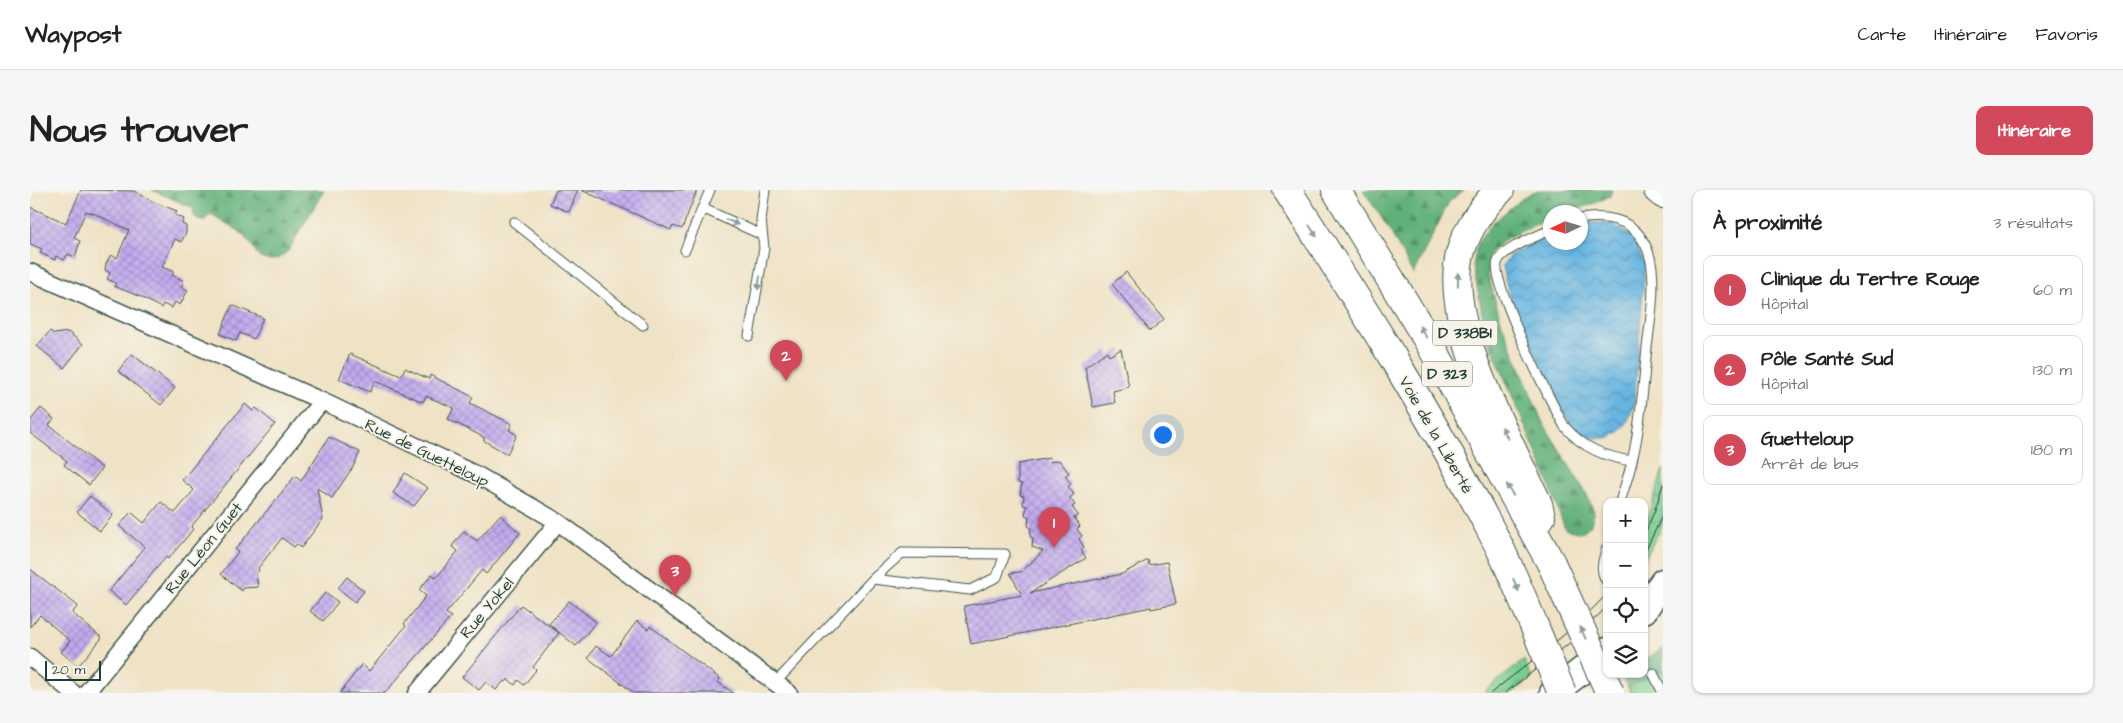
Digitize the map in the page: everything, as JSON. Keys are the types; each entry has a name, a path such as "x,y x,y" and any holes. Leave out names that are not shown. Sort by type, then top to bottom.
{"highway":[{"name":"Voie de la Liberté","path":"1287,190 1428,417 1499,547 1533,622 1562,693"},
{"name":"D 323","path":"1336,190 1430,344 1551,563 1610,693"},
{"name":"D 338B1","path":"1500,190 1483,209 1467,238 1458,264 1462,324 1472,354 1538,504 1551,563"},
{"path":"1658,190 1663,194"}],"main road":[{"path":"1648,604 1663,582"},
{"path":"1648,620 1663,610"},
{"path":"1553,693 1603,653"}],"street":[{"name":"Rue de Guetteloup","path":"30,272 322,401 479,476 558,522 789,693"},
{"name":"Rue Léon Guet","path":"86,693 322,401"},
{"name":"Rue Yokel","path":"417,693 558,522"},
{"path":"30,657 73,693"}],"lane":[{"path":"685,250 710,190"},
{"path":"749,336 764,248 761,220 765,190"},
{"path":"702,208 762,235"},
{"path":"1588,217 1593,216 1621,221 1638,233 1650,258 1652,268 1652,302 1639,420 1632,461 1621,498"},
{"path":"514,222 643,325"},
{"path":"1543,233 1518,245 1501,256 1496,266 1498,280 1524,346 1565,427 1572,435 1598,453 1607,457 1632,461"},
{"path":"775,683 873,579 902,553 1005,554 997,578 970,590 873,579"},
{"path":"1603,561 1603,576"},
{"path":"1653,673 1663,693"}],"green space":[{"path":"152,190 324,190 289,250 279,258 268,260 260,258 239,231 211,214 204,221 198,220 194,216 193,208"},
{"path":"1363,190 1464,190 1449,202 1413,274 1389,229"},
{"path":"1541,190 1612,190 1610,196 1588,205 1543,205 1543,221 1507,238 1489,254 1488,274 1501,321 1542,421 1586,493 1594,511 1591,525 1581,533 1565,529 1546,476 1486,334 1473,266 1477,244 1492,223 1525,196"},
{"path":"1663,469 1663,524 1648,553 1648,516"},
{"path":"1663,648 1663,693 1631,693 1623,678 1648,678 1648,657"},
{"path":"1524,660 1532,678 1512,693 1486,693 1486,690"},
{"path":"1663,669 1663,693 1631,693 1629,687"}],"water":[{"path":"1588,222 1613,224 1632,237 1645,265 1634,406 1622,430 1613,436 1606,438 1592,437 1573,426 1566,417 1510,297 1502,266 1510,255 1543,238 1543,250 1588,250"}],"building":[{"path":"81,190 134,191 154,202 177,211 175,215 184,219 182,224 186,226 186,233 181,242 175,239 162,267 174,272 172,275 184,281 181,287 188,290 180,305 175,302 172,308 163,304 161,308 114,286 116,283 107,279 110,273 105,270 106,264 111,255 117,258 129,230 95,214 86,211 74,238 80,241 75,257 68,254 64,260 56,256 55,260 40,253 42,249 30,244 30,207 66,223"},
{"path":"556,190 578,190 569,212 550,204"},
{"path":"581,190 697,190 682,229 673,226 671,230"},
{"path":"1126,272 1164,319 1150,331 1112,284"},
{"path":"232,305 263,318 254,339 240,333 236,341 220,334"},
{"path":"50,331 54,334 68,332 83,344 64,368 37,346"},
{"path":"1121,349 1129,387 1113,391 1115,403 1093,407 1085,367 1107,351 1109,356"},
{"path":"132,354 175,388 161,405 118,371"},
{"path":"350,354 401,376 405,368 429,379 430,375 473,397 470,403 512,424 509,430 517,435 507,454 483,440 485,438 448,419 454,408 426,396 423,402 375,381 370,392 339,379"},
{"path":"245,404 253,411 256,408 275,424 191,527 193,529 186,538 168,559 166,557 126,605 109,591 145,547 119,526 131,512 144,523 161,502 175,513 194,490 182,480"},
{"path":"41,408 54,419 49,425 102,468 89,485 64,465 67,461 30,433 30,421"},
{"path":"329,437 360,452 353,467 332,498 317,488 323,519 301,548 297,544 294,547 282,538 258,568 259,570 256,574 258,587 244,588 242,591 221,574 238,552 235,550 295,476 301,481"},
{"path":"1049,458 1050,462 1059,460 1069,473 1065,476 1071,484 1068,487 1074,494 1070,498 1075,505 1072,507 1078,515 1074,518 1080,526 1077,529 1082,536 1079,539 1084,547 1081,550 1086,558 1030,593 1122,574 1148,560 1149,565 1167,562 1176,604 1151,609 1151,607 971,644 964,606 1022,595 1010,573 1021,572 1043,551 1032,547 1033,538 1030,537 1031,528 1028,526 1029,517 1025,515 1027,506 1023,505 1024,496 1020,495 1022,484 1018,483 1018,464"},
{"path":"405,473 428,488 414,506 393,493"},
{"path":"90,496 113,515 100,531 77,512"},
{"path":"500,515 520,533 486,574 482,570 446,613 451,617 385,693 340,693 362,664 369,671 406,626 404,624 426,596 419,590 432,574 436,578 458,551 452,546 464,531 477,541"},
{"path":"30,569 78,606 72,613 102,638 78,666 61,652 70,641 40,615 30,627"},
{"path":"347,577 364,591 355,602 338,588"},
{"path":"325,593 338,602 323,621 310,611"},
{"path":"569,601 596,622 576,646 549,624"},
{"path":"521,605 559,633 533,667 536,670 524,685 518,680 515,685 508,679 496,690 486,682 479,690 462,677"},
{"path":"637,621 648,629 650,626 720,679 718,682 733,693 634,693 588,658 596,646 611,656"}],"tram line":[{"path":"1648,526 1663,484"},
{"path":"1648,546 1663,514"},
{"path":"1491,693 1565,634 1603,598"},
{"path":"1505,693 1566,646 1603,611"}],"place":[{"name":"Pôle Santé Sud","path":"786,381"},
{"name":"Clinique du Tertre Rouge","path":"1054,548"},
{"name":"Guetteloup","path":"675,596"}]}
